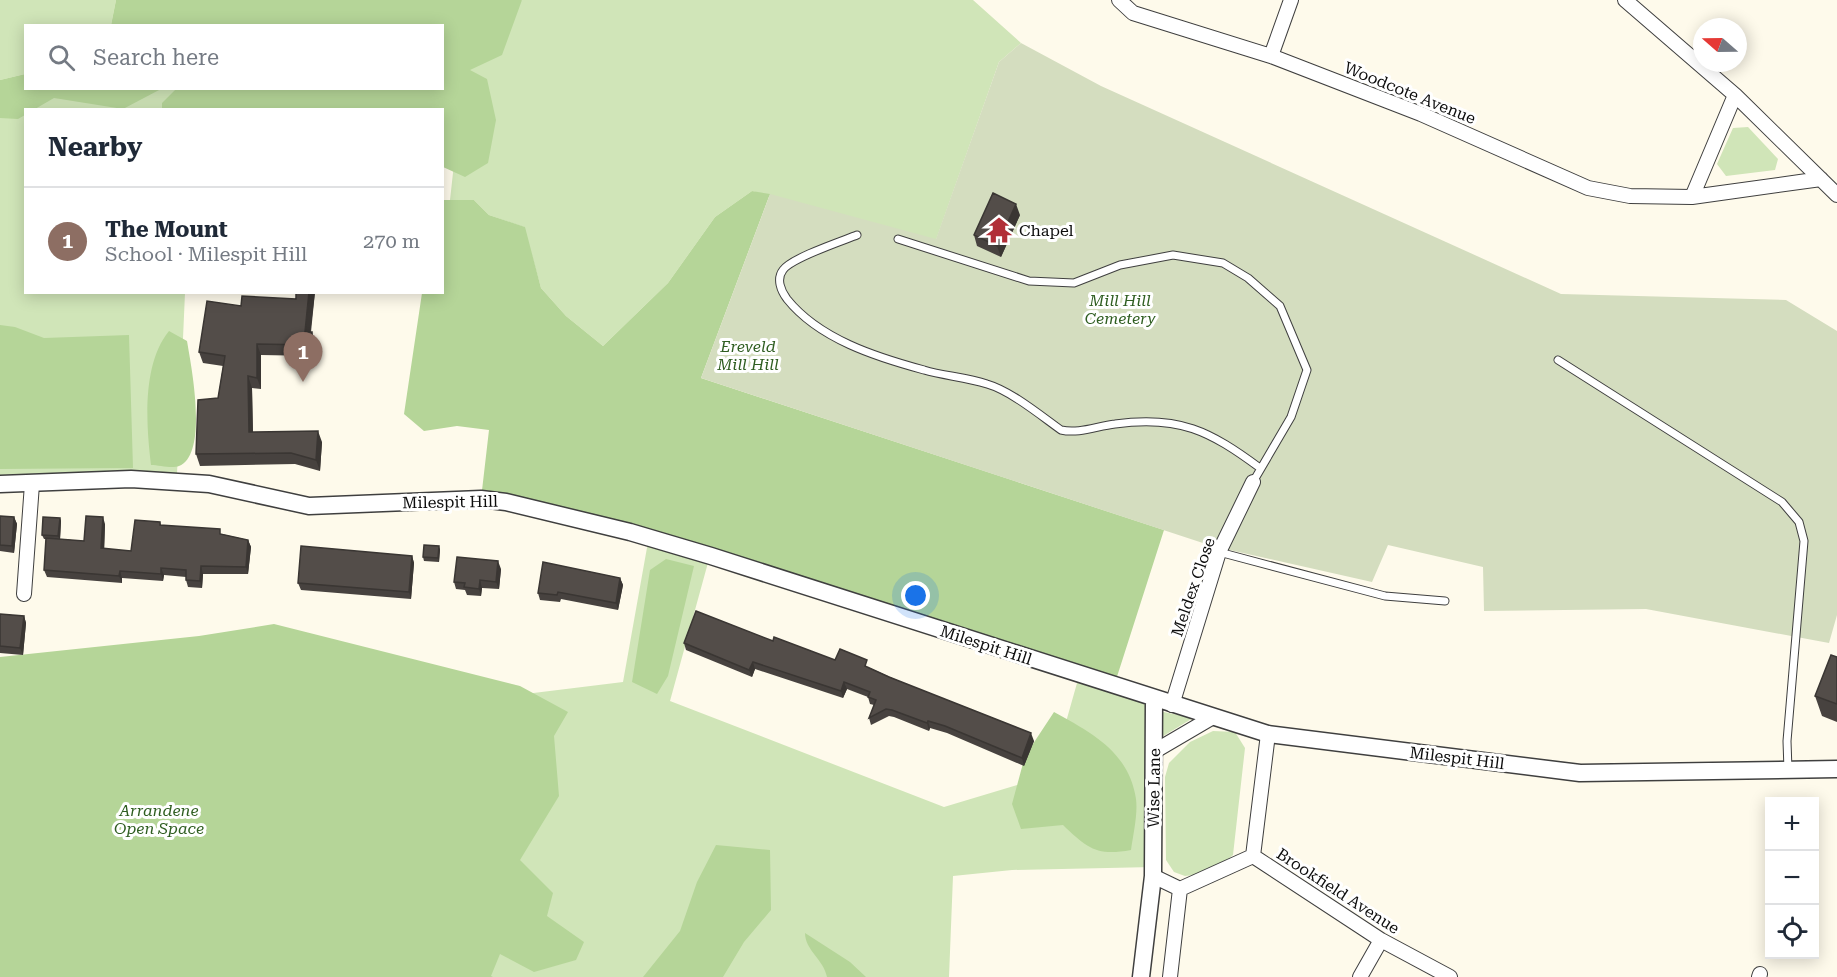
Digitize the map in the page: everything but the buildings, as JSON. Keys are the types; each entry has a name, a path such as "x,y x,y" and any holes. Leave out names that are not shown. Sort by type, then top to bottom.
{"street":[{"name":"Woodcote Avenue","path":"1119,0 1133,13 1271,56 1421,114 1588,188 1630,196 1692,196 1821,179"},
{"path":"1271,56 1291,0"},
{"path":"1625,0 1735,95 1837,195"},
{"path":"1692,196 1735,95"},
{"name":"Milespit Hill","path":"0,484 131,479 209,484 309,506 481,499 506,502 630,532 711,556 1154,700 1268,734 1580,773 1837,769"},
{"name":"Meldex Close","path":"1172,705 1219,552 1253,482"},
{"path":"24,594 32,484"},
{"name":"Wise Lane","path":"1141,977 1153,876 1154,700"},
{"path":"1155,752 1213,717"},
{"name":"Brookfield Avenue","path":"1268,734 1253,856 1381,940 1450,977"},
{"path":"1180,889 1253,856"},
{"path":"1153,876 1180,889"},
{"path":"1170,977 1180,889"},
{"path":"1360,977 1381,940"}],"lane":[{"path":"857,235 793,263 783,269 779,280 782,292 793,306 824,332 924,370 988,384 1061,430 1071,432 1120,423 1179,423 1228,444 1260,468"},
{"path":"898,239 1029,280 1074,284 1120,265 1173,255 1223,263 1248,278 1280,306 1307,370 1291,417 1253,482"},
{"path":"1558,360 1782,502 1799,522 1804,541 1787,741 1788,770"},
{"path":"1219,552 1385,596 1445,601"}],"green space":[{"path":"0,0 116,0 111,24 24,24 24,74 0,80"},
{"path":"116,0 522,0 502,55 470,70 487,79 496,120 488,163 465,177 444,167 444,108 162,108 162,103 175,90 444,90 444,24 111,24"},
{"path":"522,0 973,0 1021,43 999,62 936,240 752,191 715,217 668,283 603,346 566,316 541,288 524,227 489,215 474,200 450,200 464,73"},
{"name":"Mill Hill Cemetery","path":"1021,43 1101,86 1561,294 1786,300 1837,331 1837,615 1829,643 1646,609 1484,611 1483,567 1388,545 1372,582 1212,546 701,378 770,194 936,239 999,62"},
{"path":"24,74 24,90 159,90 125,108 54,98 37,108 24,108 24,116 18,119 0,118 0,80"},
{"path":"33,90 189,90 190,108 24,108 24,294 185,294 177,474 0,484 0,94"},
{"path":"1748,127 1778,159 1775,170 1726,176 1717,164 1733,128"},
{"path":"752,191 770,194 701,378 1164,530 1114,686 711,556 481,499 489,430 457,426 424,431 404,414 422,294 444,294 444,200 474,200 489,215 525,227 541,288 566,316 603,346 668,283 715,217"},
{"path":"0,325 15,327 44,338 129,335 133,468 0,469"},
{"path":"169,331 187,341 196,408 196,428 188,458 179,466 173,467 151,465 147,413 154,360"},
{"name":"Arrandene Open Space","path":"648,542 709,559 670,701 944,807 1051,775 1079,676 1154,699 1153,867 1012,870 953,876 949,977 0,977 509,696 623,682"},
{"path":"666,559 694,566 668,676 657,694 632,682 650,570"},
{"path":"274,624 520,686 568,712 554,736 559,796 520,860 553,893 547,916 584,942 576,960 534,972 500,954 491,976 493,977 0,977 0,657 199,636"},
{"path":"1159,711 1193,718 1160,738"},
{"path":"1054,712 1095,736 1117,756 1126,769 1136,799 1136,818 1131,850 1110,852 1094,849 1079,840 1063,825 1021,829 1012,804 1025,756"},
{"path":"1213,731 1235,732 1245,748 1233,855 1211,873 1185,876 1174,872 1166,860 1165,777 1169,763 1190,742"},
{"path":"716,845 770,850 771,910 744,942 723,977 643,977 680,931 697,882"},
{"path":"805,933 850,962 866,977 827,977 822,965 808,945"}],"place":[{"name":"Chapel","path":"999,230"},
{"name":"The Mount","path":"303,382"}],"park label":[{"name":"Ereveld Mill Hill","path":"748,355"}]}
